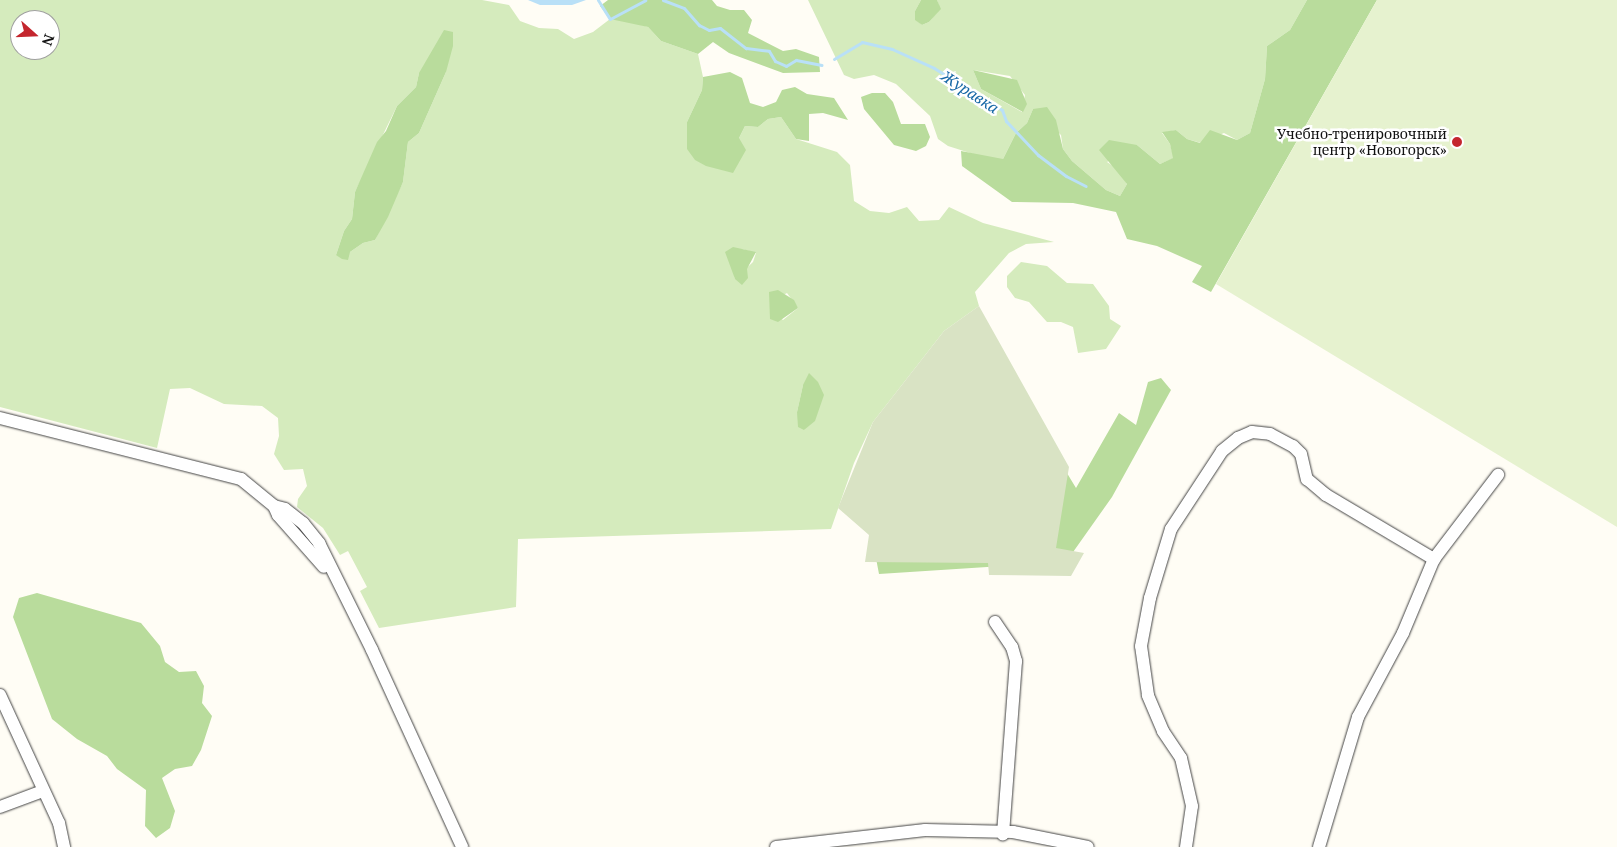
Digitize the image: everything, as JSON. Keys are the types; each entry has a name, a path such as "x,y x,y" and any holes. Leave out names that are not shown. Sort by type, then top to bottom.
{"street":[{"path":"0,418 241,479 274,506 278,515 334,578 372,650 462,847"},
{"path":"1186,847 1192,806 1181,758 1163,731 1148,695 1143,654 1144,624 1168,539 1222,451 1238,438 1252,432 1270,434 1293,446 1304,461 1307,479 1326,495 1434,560"},
{"path":"1319,847 1358,717 1403,633 1434,560 1498,475"},
{"path":"995,622 1012,647 1016,661 1003,834"},
{"path":"0,695 59,823 64,847"},
{"path":"0,807 44,791"},
{"path":"776,847 925,830 1003,834 1014,832 1088,847"}],"green space":[{"path":"0,0 482,0 509,5 520,21 539,28 558,29 574,39 593,32 610,19 630,21 648,27 661,41 698,54 703,77 702,90 687,122 739,138 745,126 758,127 768,119 781,117 796,139 837,152 850,165 854,201 870,211 889,213 907,207 919,221 939,220 949,207 983,223 1054,242 1026,244 1009,253 975,292 979,306 944,331 873,422 854,463 831,529 518,539 516,607 379,628 360,591 367,587 348,551 340,555 323,528 297,507 298,499 307,486 303,469 284,470 274,454 279,436 278,418 262,406 224,404 190,388 170,389 157,448 0,407","holes":["446,72 419,133 408,142 403,182 375,240 363,243 350,252 336,255 344,231 352,219 355,192 397,106 416,87 419,73","742,249 756,253 753,262 735,279 733,269","787,293 798,308 783,320 770,310 772,301","803,385 805,430 797,412"]},
{"path":"608,0 712,0 717,6 730,10 744,10 752,20 748,33 783,51 796,49 819,57 820,72 783,73 729,53 713,42 698,54 661,41 648,27 610,19 600,6"},
{"path":"808,0 921,0 915,11 915,19 922,25 929,22 940,9 937,0 1307,0 1290,30 1267,46 1265,79 1250,133 1237,140 1224,133 1201,143 1187,139 1176,130 1162,133 1170,144 1174,158 1160,164 1137,145 1107,162 1119,170 1127,184 1120,196 1106,190 1072,161 1063,149 1061,135 1033,109 1027,123 1016,133 1003,159 989,159 948,146 938,139 930,116 896,84 874,75 854,79 844,75","holes":["973,70 1010,76 1025,95 1022,112 981,89"]},
{"path":"921,0 937,0 941,9 929,22 922,25 915,20 915,11"},
{"path":"1307,0 1377,0 1211,292 1192,282 1202,266 1157,246 1127,239 1116,212 1073,203 1012,202 962,166 961,151 1003,159 1016,133 1027,123 1033,109 1047,107 1056,120 1063,149 1072,161 1106,190 1120,196 1127,184 1099,150 1109,140 1137,145 1160,164 1173,158 1170,144 1162,132 1176,130 1187,139 1200,143 1210,130 1237,140 1250,133 1265,79 1267,46 1290,30"},
{"name":"Учебно-тренировочный центр «Новогорск»","path":"1377,0 1617,0 1617,527 1216,284"},
{"path":"444,30 453,32 453,46 446,72 419,133 408,142 403,182 388,217 375,240 363,243 350,252 348,260 342,259 336,255 344,231 352,219 355,192 377,142 386,131 397,106 416,87 419,73"},
{"path":"973,70 1017,80 1027,104 1023,112 981,89"},
{"path":"730,72 742,78 750,103 763,107 776,102 782,90 795,87 807,94 834,98 848,120 823,113 809,114 809,141 796,139 781,117 768,119 758,127 745,126 739,138 746,150 733,173 706,166 695,160 687,149 687,122 702,90 703,77"},
{"path":"872,93 885,93 893,102 901,124 925,124 930,137 926,146 916,151 894,145 864,109 861,97"},
{"path":"733,247 756,252 747,269 748,278 742,285 735,279 725,252"},
{"path":"1021,262 1047,266 1067,283 1093,284 1109,306 1110,319 1121,326 1106,349 1078,353 1073,327 1061,322 1047,322 1029,302 1015,298 1007,287 1007,276"},
{"path":"778,290 794,300 798,308 778,322 770,319 769,292"},
{"path":"979,306 1069,467 1056,548 1084,553 1071,576 989,575 988,563 865,562 869,535 838,508 873,422 944,331"},
{"path":"809,373 818,382 824,395 815,421 804,430 798,427 797,412 803,385"},
{"path":"1161,378 1171,390 1112,497 1066,562 879,574 870,527 1053,450 1076,488 1119,413 1136,425 1148,382"},
{"path":"37,593 141,623 160,646 165,662 179,672 196,671 204,686 202,703 212,716 201,750 192,766 175,769 162,778 175,811 170,828 156,838 145,826 146,790 117,769 107,756 77,739 52,719 13,617 19,598"}],"water":[{"path":"528,0 586,0 572,5 540,5"}],"waterway":[{"name":"Журавка","path":"598,0 610,19 645,0"},
{"name":"Журавка","path":"663,0 684,8 699,25 709,30 720,28 746,48 769,51 775,61 786,66 796,60 822,65"},
{"name":"Журавка","path":"834,59 862,42 892,49 934,68 1002,110 1006,121 1038,155 1066,176 1086,186"}],"place":[{"name":"Учебно-тренировочный центр «Новогорск»","path":"1457,142"}]}
